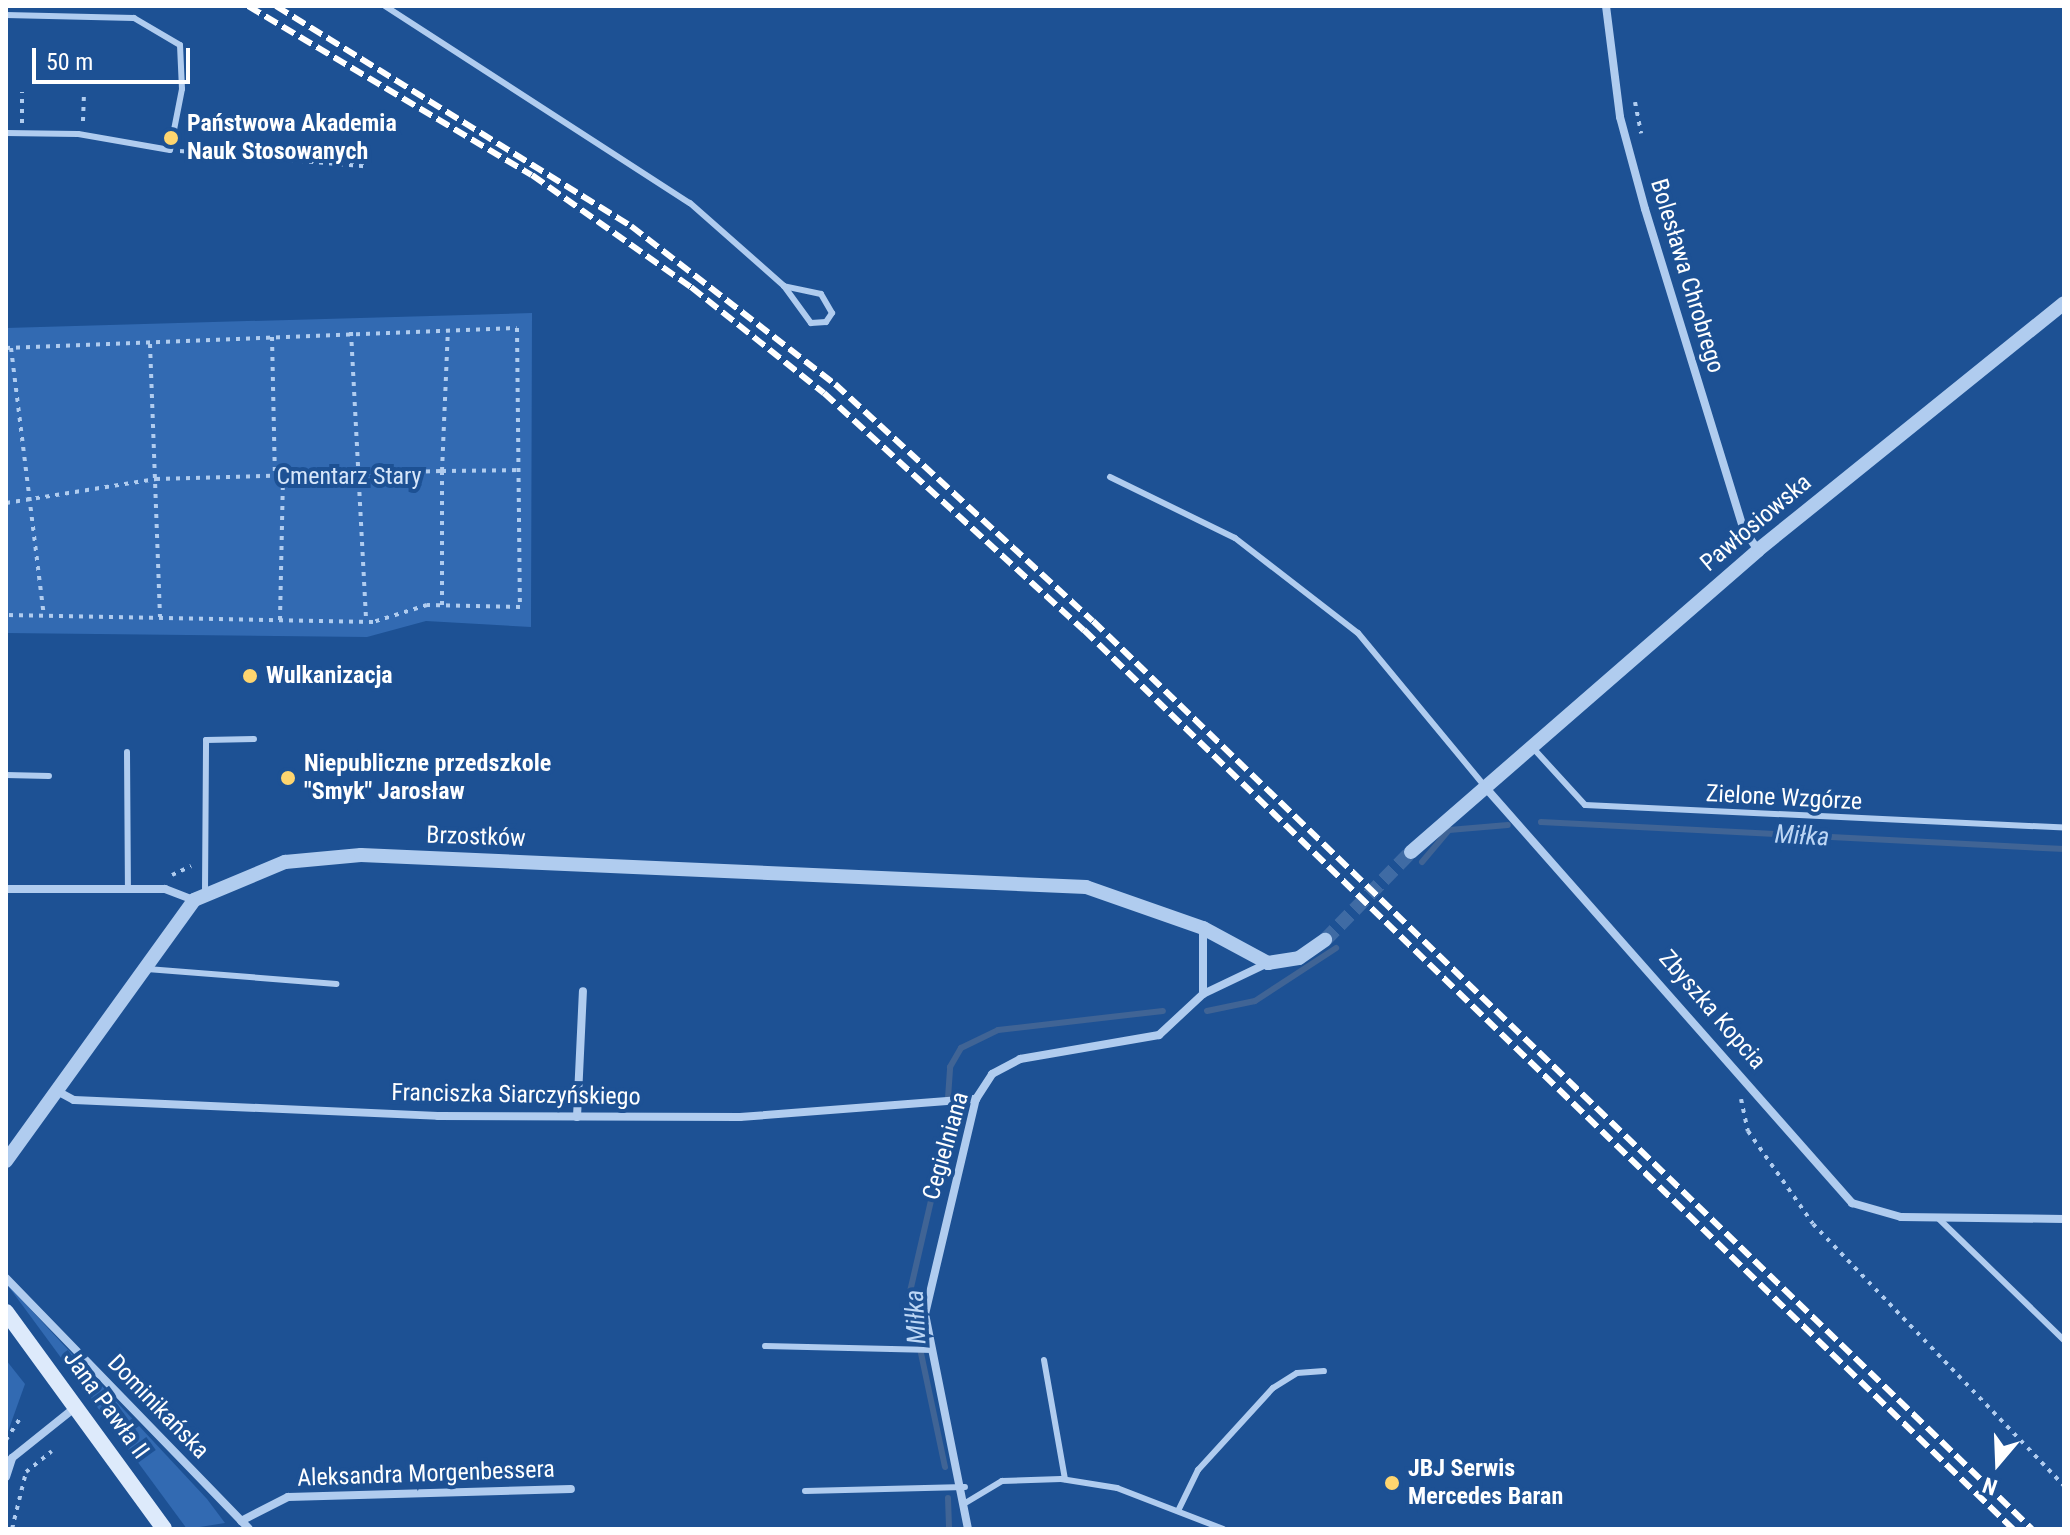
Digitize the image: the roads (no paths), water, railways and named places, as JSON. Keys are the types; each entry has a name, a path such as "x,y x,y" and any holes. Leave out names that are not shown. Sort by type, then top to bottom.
{"main road":[{"name":"Jana Pawła II","path":"6,1312 78,1405 164,1529"}],"street":[{"name":"Bolesława Chrobrego","path":"1606,6 1620,117 1645,209 1744,530 1758,550"},
{"name":"Pawłosiowska","path":"1411,852 1482,783 1758,550 2064,303"},
{"name":"Zbyszka Kopcia","path":"1482,783 1745,1074 1805,1159 1852,1203 1901,1217 2064,1219"},
{"name":"Brzostków","path":"199,896 285,862 361,855 1086,887 1203,928 1268,963"},
{"path":"6,889 165,889 199,896 143,968 6,1161"},
{"path":"1203,928 1203,994"},
{"path":"1268,963 1299,958 1325,940"},
{"name":"Cegielniana","path":"968,1529 965,1487 930,1350 925,1314 976,1099 992,1074 1020,1059 1159,1035 1203,994 1268,963"},
{"path":"577,1117 583,991"},
{"name":"Franciszka Siarczyńskiego","path":"57,1091 90,1100 577,1117 740,1117 976,1099"},
{"name":"Dominikańska","path":"6,1278 249,1529"},
{"path":"6,1477 12,1458 78,1405"},
{"name":"Aleksandra Morgenbessera","path":"241,1521 288,1497 571,1489"}],"lane":[{"path":"385,6 690,203 784,286 811,323 826,322 832,313 821,294 784,286"},
{"path":"6,15 134,18 180,45 182,89 170,150 83,135 6,133"},
{"path":"1110,477 1235,538 1358,633 1482,783"},
{"path":"199,896 206,740 254,739"},
{"name":"Zielone Wzgórze","path":"1530,744 1585,805 2064,828"},
{"path":"127,752 128,889"},
{"path":"6,775 49,776"},
{"path":"143,968 336,984"},
{"path":"1935,1216 2064,1340"},
{"path":"765,1346 930,1350"},
{"path":"1044,1360 1065,1479"},
{"path":"1178,1511 1198,1470 1273,1388 1297,1373 1324,1371"},
{"path":"967,1502 1002,1481 1065,1479 1178,1511 1223,1529"},
{"path":"805,1491 965,1487"}],"waterway":[{"name":"Miłka","path":"1541,822 2064,849"},
{"name":"Miłka","path":"1422,862 1449,830 1508,825"},
{"name":"Miłka","path":"1207,1011 1255,1001 1336,948"},
{"name":"Miłka","path":"948,1098 950,1067 961,1048 998,1030 1163,1011"},
{"name":"Miłka","path":"945,1467 909,1296 950,1119"},
{"name":"Miłka","path":"948,1498 949,1529"}],"tunnel":[{"path":"1325,940 1411,852"}],"railway":[{"path":"248,6 532,175 691,287 824,393 1084,630 2013,1529"},
{"path":"276,6 631,226 835,384 1093,621 2032,1529"}],"place":[{"name":"Państwowa Akademia Nauk Stosowanych","path":"171,138"},
{"name":"Wulkanizacja","path":"250,676"},
{"name":"Niepubliczne przedszkole \"Smyk\" Jarosław","path":"288,778"},
{"name":"JBJ Serwis Mercedes Baran","path":"1392,1483"}],"park label":[{"name":"Cmentarz Stary","path":"349,477"}]}
